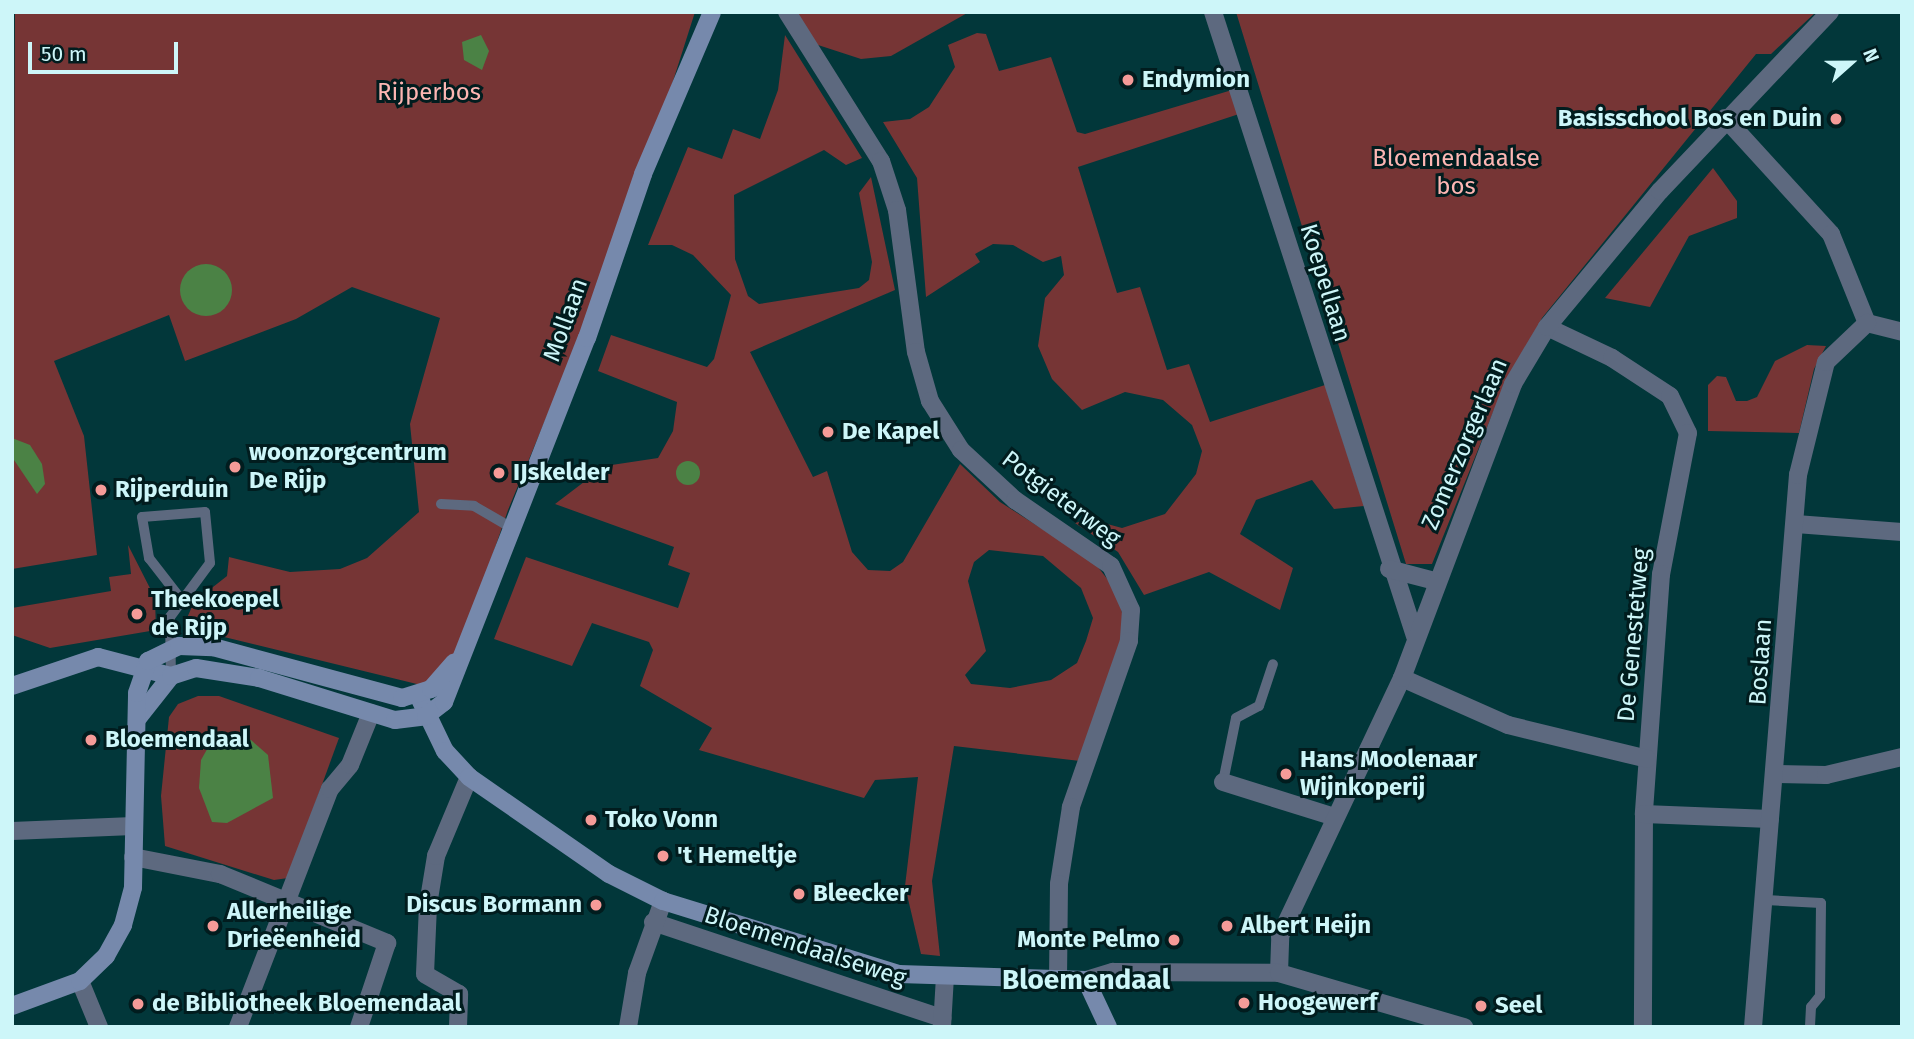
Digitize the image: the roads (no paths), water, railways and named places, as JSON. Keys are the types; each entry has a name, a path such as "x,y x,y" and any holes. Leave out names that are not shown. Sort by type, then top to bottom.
{"street":[{"name":"Mollaan","path":"426,716 444,702 512,528 643,174 712,12"},
{"name":"Potgieterweg","path":"787,12 881,161 897,210 916,352 930,401 961,450 1015,500 1111,566 1131,610 1129,641 1072,807 1059,884 1058,975"},
{"name":"Koepellaan","path":"1213,12 1389,569 1415,636"},
{"name":"Zomerzorgerlaan","path":"1279,973 1280,936 1402,678 1435,581 1513,384 1547,327 1725,118 1830,12"},
{"path":"1725,118 1831,234 1867,323 1902,332"},
{"name":"Boslaan","path":"1753,1027 1766,900 1770,819 1777,774 1798,475 1818,383 1844,339 1867,323"},
{"name":"De Genestetweg","path":"1547,327 1612,358 1670,396 1688,433 1661,574 1644,814 1643,1027"},
{"path":"1796,524 1902,532"},
{"path":"1389,569 1435,581"},
{"name":"Mollaan","path":"418,695 439,683 465,645"},
{"path":"12,1006 80,981 106,956 123,925 133,857 142,669 169,649 213,647 390,697 418,695"},
{"path":"12,686 98,657 171,676"},
{"path":"138,718 171,676 188,669 220,669 403,721 426,716"},
{"path":"1402,678 1508,725 1647,760"},
{"name":"Bloemendaalseweg","path":"418,695 426,716 469,777 609,874 663,901 899,974 1058,975 1086,980 1113,972 1279,973 1464,1027"},
{"path":"238,1027 330,789 350,765 371,713"},
{"path":"1777,774 1826,775 1902,757"},
{"path":"458,1027 459,994 425,974 428,900 436,856 469,777"},
{"path":"1223,782 1335,817"},
{"path":"1644,814 1770,819"},
{"path":"12,831 133,826"},
{"path":"133,857 187,863 387,943 359,1027"},
{"path":"628,1027 653,922 663,901"},
{"name":"Bloemendaalseweg","path":"653,922 923,1019 942,1023"},
{"path":"942,1023 945,976"},
{"path":"1086,980 1108,1027"},
{"path":"80,981 99,1027"}],"lane":[{"path":"442,504 474,506 512,528"},
{"path":"171,676 170,617 180,598 206,576 205,512 142,517 149,558 180,598"},
{"path":"1223,782 1236,718 1259,706 1273,664"},
{"path":"1766,900 1821,902 1820,996 1811,1007 1810,1027"}],"place":[{"name":"Endymion","path":"1128,80"},
{"name":"Basisschool Bos en Duin","path":"1836,119"},
{"name":"De Kapel","path":"828,432"},
{"name":"woonzorgcentrum De Rijp","path":"235,467"},
{"name":"IJskelder","path":"499,473"},
{"name":"Rijperduin","path":"101,490"},
{"name":"Theekoepel de Rijp","path":"137,614"},
{"name":"Bloemendaal","path":"91,740"},
{"name":"Hans Moolenaar Wijnkoperij","path":"1286,774"},
{"name":"Toko Vonn","path":"591,820"},
{"name":"'t Hemeltje","path":"663,856"},
{"name":"Bleecker","path":"799,894"},
{"name":"Discus Bormann","path":"596,905"},
{"name":"Allerheilige Drieëenheid","path":"213,926"},
{"name":"Albert Heijn","path":"1227,926"},
{"name":"Monte Pelmo","path":"1174,940"},
{"name":"Hoogewerf","path":"1244,1003"},
{"name":"de Bibliotheek Bloemendaal","path":"138,1004"},
{"name":"Seel","path":"1481,1006"}],"district":[{"name":"Bloemendaal","path":"1086,980"}],"park label":[{"name":"Rijperbos","path":"429,93"},
{"name":"Bloemendaalse bos","path":"1456,173"}]}
